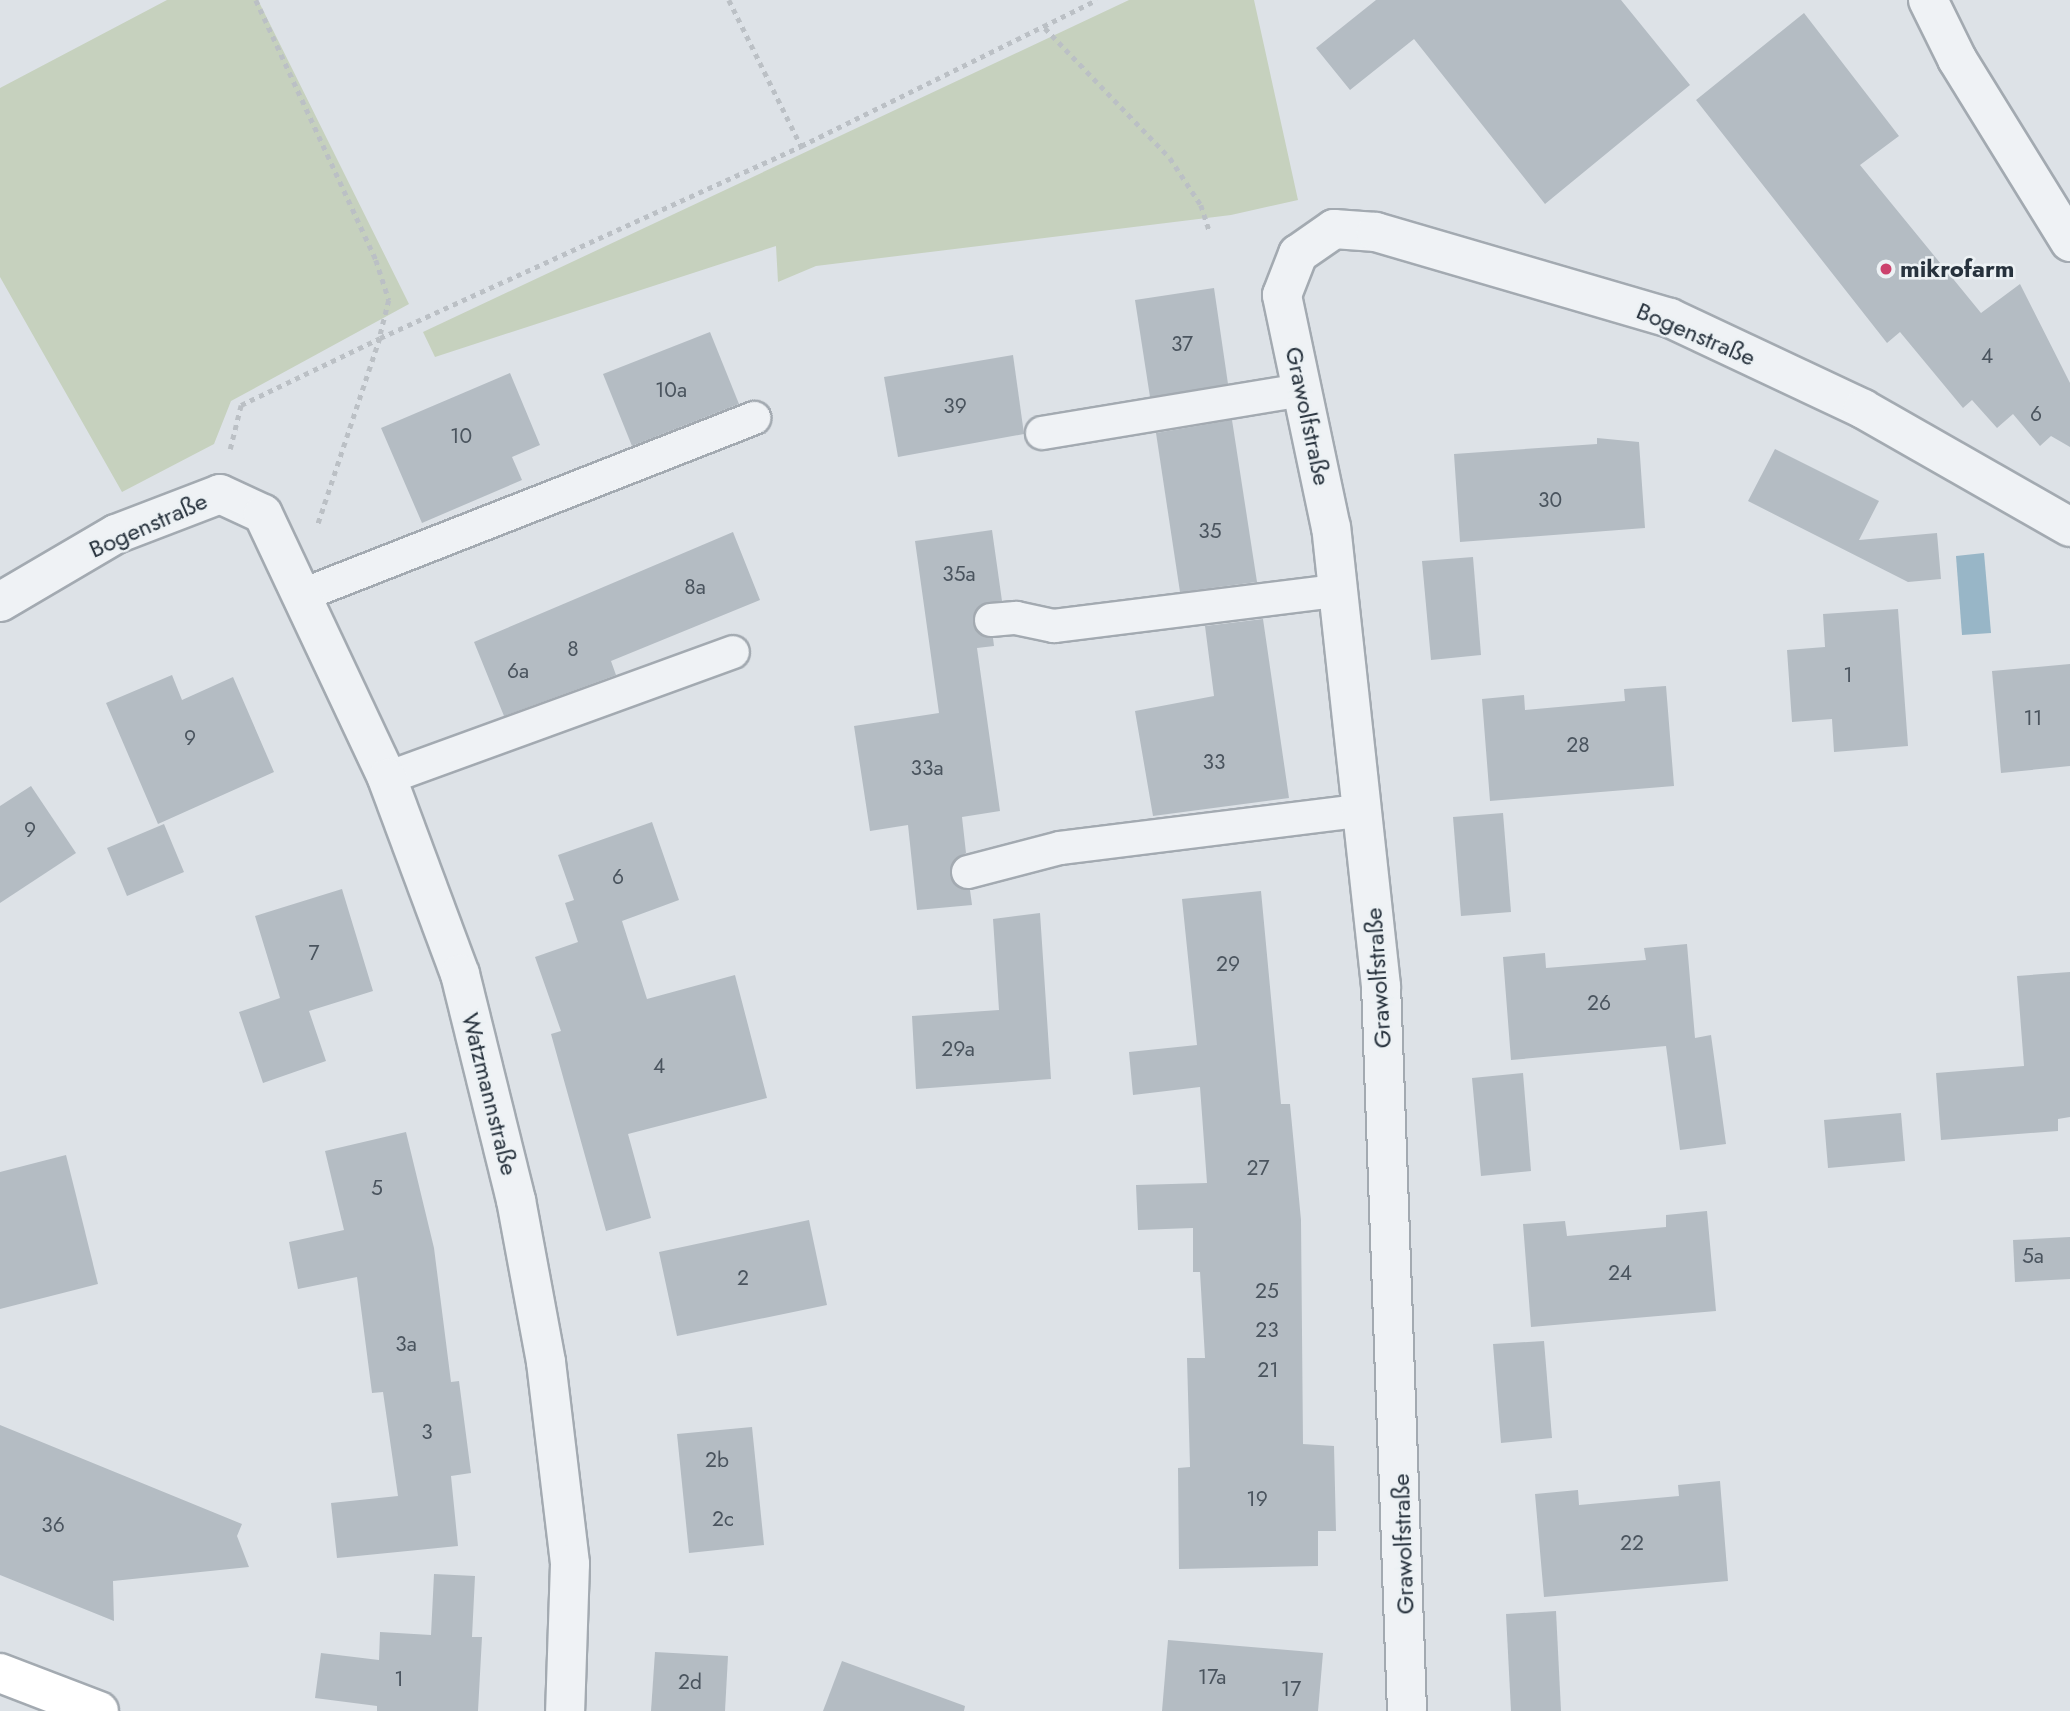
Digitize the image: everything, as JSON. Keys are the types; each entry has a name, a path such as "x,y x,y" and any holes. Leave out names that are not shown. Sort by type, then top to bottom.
{"street":[{"path":"1928,0 1957,59 2070,243"},
{"name":"Bogenstraße","path":"1298,254 1334,229 1376,232 1670,318 1863,409 2070,527"},
{"name":"Grawolfstraße","path":"1298,254 1282,295 1331,528 1382,1000 1408,1711"},
{"name":"Bogenstraße","path":"0,602 116,534 220,494 263,514"},
{"name":"Watzmannstraße","path":"263,514 387,778 460,974 516,1200 546,1362 570,1564 565,1711"},
{"path":"0,1673 99,1711"}],"lane":[{"path":"1042,433 1303,390"},
{"path":"300,596 754,418"},
{"path":"991,620 1016,618 1054,626 1336,591"},
{"path":"387,778 733,652"},
{"path":"968,872 1060,848 1363,810"}],"path":[{"path":"256,0 376,260 388,300 380,338 322,523"},
{"path":"729,0 801,146"},
{"path":"220,494 241,405 380,338 801,146 1045,28 1097,0"},
{"path":"1045,28 1170,158 1201,205 1210,232"}],"green space":[{"path":"167,0 258,0 409,304 231,401 214,444 122,492 0,277 0,88"},
{"path":"1129,0 1254,0 1298,200 1231,215 816,266 778,282 776,246 435,357 423,332"}],"water":[{"path":"1984,553 1991,633 1962,635 1956,556"}],"building":[{"path":"1376,0 1621,0 1690,85 1545,204 1414,39 1350,90 1316,48"},
{"path":"1804,13 1899,136 1860,165 1981,313 2020,284 2070,383 2070,447 2051,436 2040,446 2013,414 1997,428 1972,400 1963,408 1900,332 1887,343 1696,100"},
{"path":"1214,288 1228,384 1150,397 1135,300"},
{"path":"710,332 739,404 632,446 603,374"},
{"path":"1013,355 1024,434 898,457 884,377"},
{"path":"510,373 540,445 512,457 522,480 422,523 381,428"},
{"path":"1232,420 1257,582 1180,592 1156,433"},
{"path":"1597,438 1639,442 1645,528 1460,542 1454,454 1597,444"},
{"path":"1775,449 1879,501 1859,540 1937,533 1941,579 1908,582 1748,501"},
{"path":"992,530 1002,601 980,605 973,621 983,636 993,638 994,646 977,648 1000,811 962,817 966,853 955,859 950,876 955,885 970,890 972,905 917,910 908,825 870,831 854,726 939,713 915,541"},
{"path":"733,532 760,600 611,661 616,675 504,716 474,642"},
{"path":"1473,557 1481,655 1431,660 1422,561"},
{"path":"1898,609 1908,746 1834,752 1832,719 1792,722 1787,650 1825,647 1823,614"},
{"path":"1263,619 1289,798 1153,816 1135,711 1214,696 1205,626"},
{"path":"2070,664 2070,766 2001,773 1992,671"},
{"path":"172,675 182,700 233,677 274,772 158,824 106,703"},
{"path":"1666,686 1674,786 1490,801 1482,699 1524,695 1525,710 1625,701 1624,689"},
{"path":"31,786 76,853 0,903 0,806"},
{"path":"1503,813 1511,912 1461,916 1453,817"},
{"path":"652,822 679,900 622,921 647,999 735,975 767,1098 628,1134 651,1218 606,1231 551,1034 561,1031 535,957 578,942 565,903 574,900 558,855"},
{"path":"164,824 184,872 127,896 107,848"},
{"path":"342,889 373,991 309,1011 326,1061 263,1083 239,1012 280,998 255,916"},
{"path":"1261,891 1281,1104 1290,1104 1301,1220 1303,1444 1334,1446 1336,1531 1318,1531 1318,1566 1179,1569 1178,1468 1190,1467 1187,1358 1205,1358 1200,1272 1193,1272 1193,1228 1138,1230 1136,1185 1207,1183 1200,1087 1133,1095 1129,1052 1197,1045 1182,899"},
{"path":"1040,913 1051,1079 916,1089 912,1016 999,1010 993,919"},
{"path":"1687,944 1695,1038 1711,1035 1726,1144 1680,1150 1666,1046 1511,1060 1503,957 1545,953 1546,968 1646,960 1644,948"},
{"path":"2070,972 2070,1117 2058,1119 2058,1131 1941,1140 1936,1073 2024,1066 2017,976"},
{"path":"1523,1073 1531,1171 1481,1176 1472,1078"},
{"path":"1901,1113 1905,1161 1828,1168 1824,1120"},
{"path":"406,1132 434,1248 451,1382 459,1381 471,1473 451,1476 458,1546 337,1558 331,1503 398,1496 383,1392 372,1393 357,1277 298,1289 289,1242 344,1230 325,1151"},
{"path":"66,1155 98,1284 0,1309 0,1172"},
{"path":"1707,1211 1716,1311 1531,1327 1523,1224 1565,1221 1567,1236 1666,1227 1666,1215"},
{"path":"809,1220 827,1305 677,1336 659,1252"},
{"path":"2070,1237 2070,1279 2015,1282 2013,1240"},
{"path":"1544,1341 1552,1438 1501,1443 1493,1344"},
{"path":"0,1425 242,1524 237,1536 249,1567 113,1581 114,1621 0,1575"},
{"path":"752,1427 764,1545 689,1553 677,1434"},
{"path":"1720,1481 1728,1581 1544,1597 1535,1494 1578,1490 1579,1505 1679,1496 1678,1485"},
{"path":"434,1574 475,1576 472,1637 482,1637 478,1711 377,1711 377,1706 315,1698 321,1653 379,1660 380,1632 431,1635"},
{"path":"1556,1611 1561,1711 1511,1711 1506,1614"},
{"path":"1168,1640 1323,1653 1318,1711 1162,1711"},
{"path":"655,1652 728,1656 725,1711 651,1711"},
{"path":"842,1661 965,1706 964,1711 823,1711"}],"place":[{"name":"mikrofarm","path":"1886,269"}]}
